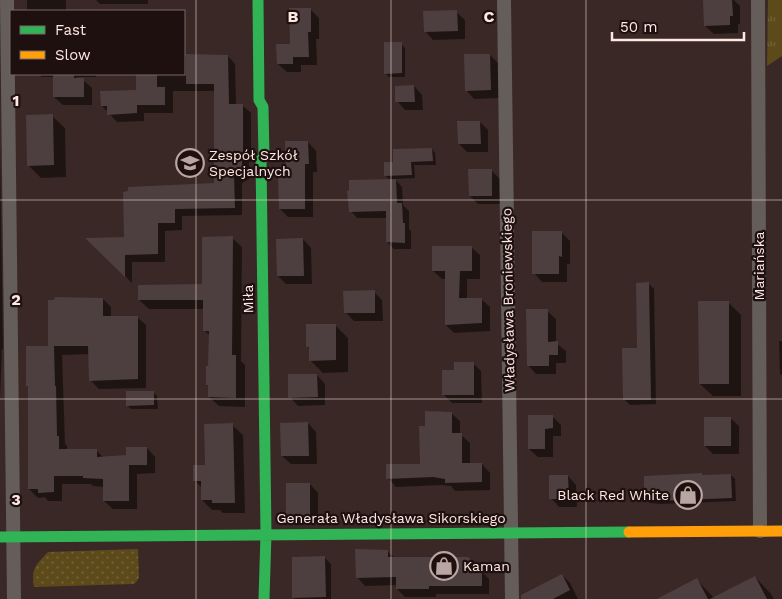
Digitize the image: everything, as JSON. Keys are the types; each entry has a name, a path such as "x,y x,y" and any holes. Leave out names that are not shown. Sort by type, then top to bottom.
{"street":[{"path":"7,0 6,537 14,599"},
{"name":"Miła","path":"258,0 259,100 263,107 264,157 261,160 266,534 264,599"},
{"name":"Władysława Broniewskiego","path":"504,0 512,599"},
{"name":"Mariańska","path":"758,0 760,531"},
{"name":"Generała Władysława Sikorskiego","path":"6,537 782,531"}],"green space":[{"path":"768,0 782,0 782,56 767,66"},
{"path":"138,549 139,577 134,584 34,587 33,575 35,567 48,552"}],"building":[{"path":"703,0 732,0 733,16 730,16 730,25 704,26"},
{"path":"289,8 311,8 311,32 308,32 309,57 293,57 293,64 277,64 276,44 290,44"},
{"path":"457,10 458,31 424,32 423,11"},
{"path":"384,42 402,42 402,73 384,74"},
{"path":"186,54 228,55 229,104 243,104 242,171 234,175 235,208 175,209 175,223 158,223 158,254 125,255 125,277 85,238 124,237 123,192 128,191 128,187 214,183 214,84 186,84"},
{"path":"464,54 490,54 491,90 465,91"},
{"path":"53,75 74,75 74,78 84,78 84,97 53,97"},
{"path":"136,75 157,75 157,87 165,87 165,105 137,105 137,113 107,115 107,106 101,106 100,91 136,90"},
{"path":"414,85 415,102 395,102 395,86"},
{"path":"53,114 54,165 27,166 26,115"},
{"path":"457,121 480,121 481,144 458,144"},
{"path":"285,141 308,141 309,164 305,164 305,209 279,209 278,177 286,177"},
{"path":"432,148 433,161 411,162 412,175 384,176 384,162 393,162 393,149"},
{"path":"468,169 492,169 492,196 469,196"},
{"path":"396,179 397,203 402,203 403,223 405,223 405,243 386,242 386,211 349,212 347,191 349,191 349,180"},
{"path":"532,231 562,231 562,257 559,256 559,274 532,274"},
{"path":"233,236 232,355 236,355 236,398 208,397 206,366 208,366 209,331 203,331 203,300 138,300 138,285 202,284 202,237"},
{"path":"303,238 304,276 277,276 276,239"},
{"path":"432,246 472,246 472,271 460,271 459,298 482,298 482,323 445,325 445,271 432,271"},
{"path":"649,282 651,400 623,400 622,348 637,348 636,283"},
{"path":"375,290 375,313 344,313 343,291"},
{"path":"55,297 103,298 103,316 138,316 138,379 89,381 88,346 54,346 59,449 97,449 97,457 126,455 126,447 147,447 147,465 129,465 129,501 103,501 103,479 83,478 83,476 54,476 54,492 38,493 38,489 28,489 26,346 48,346 48,300 54,300"},
{"path":"698,301 729,301 729,384 699,384"},
{"path":"526,309 548,309 548,342 558,341 558,355 549,355 549,366 527,366"},
{"path":"306,324 336,324 336,360 309,361 309,347 306,347"},
{"path":"454,362 474,362 474,395 442,395 442,370 454,370"},
{"path":"288,374 317,374 318,397 288,398"},
{"path":"126,391 154,391 154,405 126,406"},
{"path":"425,411 452,412 452,433 462,433 462,463 482,463 482,482 445,483 445,479 433,477 386,479 386,464 420,464 419,426 425,426"},
{"path":"528,415 553,415 553,428 545,429 545,449 528,449"},
{"path":"704,417 731,417 731,446 704,446"},
{"path":"308,422 309,456 281,456 280,423"},
{"path":"233,423 235,503 212,503 212,500 201,500 201,481 193,481 193,465 205,465 204,424"},
{"path":"702,473 702,475 731,474 732,498 644,500 644,476"},
{"path":"549,475 568,475 569,499 549,499"},
{"path":"286,483 310,483 310,515 286,516"},
{"path":"355,549 388,550 388,557 468,557 482,570 482,586 429,586 429,589 396,589 396,577 356,578"},
{"path":"325,556 326,597 292,598 292,557"},
{"path":"562,574 570,590 553,599 521,599 521,595"},
{"path":"755,576 767,599 710,599"},
{"path":"697,578 708,599 657,599"}],"traffic: fast":[{"path":"258,0 259,100 263,107 264,157 261,160 266,534 264,599"},
{"path":"0,537 629,532"}],"traffic: slow":[{"path":"629,532 782,531"}],"place":[{"name":"Zespół Szkół Specjalnych","path":"190,163"},
{"name":"Black Red White","path":"688,495"},
{"name":"Kaman","path":"444,566"}]}
